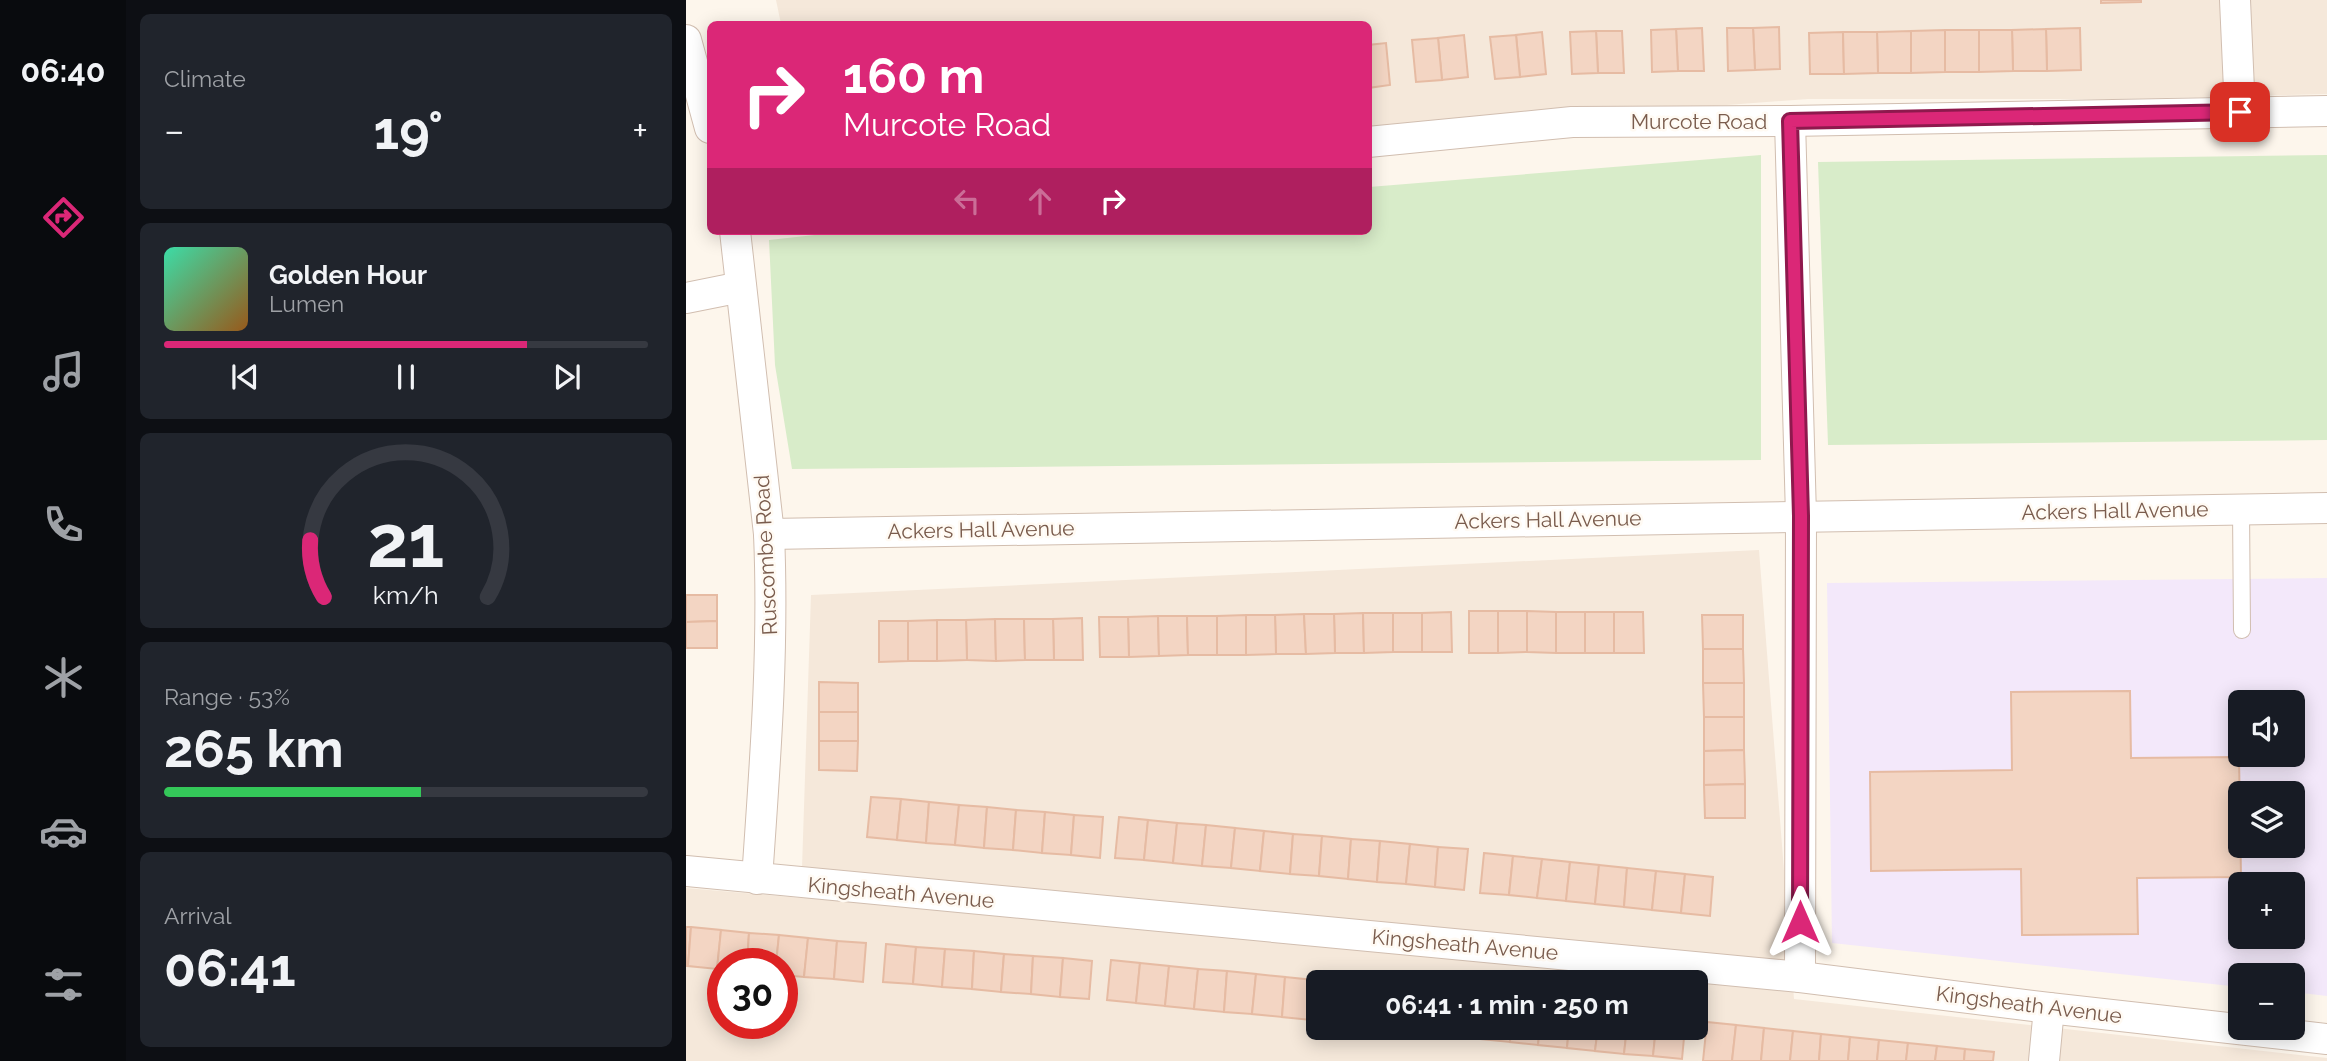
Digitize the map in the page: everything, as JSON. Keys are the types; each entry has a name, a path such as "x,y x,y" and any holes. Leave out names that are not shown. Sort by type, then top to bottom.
{"street":[{"path":"2235,0 2240,112"},
{"path":"686,40 707,117"},
{"name":"Murcote Road","path":"1372,142 1572,122 1790,121 2327,111"},
{"path":"1790,121 1801,516 1800,977"},
{"name":"Ruscombe Road","path":"735,235 769,534 771,578 769,708 757,879"},
{"path":"686,298 741,287"},
{"name":"Ackers Hall Avenue","path":"769,534 2327,508"},
{"name":"Kingsheath Avenue","path":"686,871 1800,977 2327,1039"},
{"path":"2045,1061 2049,1008"}],"lane":[{"path":"2241,509 2242,630"}],"shaded area":[{"path":"776,0 2327,0 2327,94 2119,99 1808,99 1372,132 1372,21 780,21"},
{"path":"1759,550 1794,999 2327,1058 2327,1061 686,1061 686,888 801,898 811,595"},
{"path":"2327,578 2327,996 2305,993 2305,963 2228,963 2228,986 1832,943 1827,583"}],"green space":[{"path":"1761,155 1761,460 792,469 775,365 769,240 815,235 1372,235 1372,187"},
{"path":"2327,155 2327,440 1828,445 1818,162"}],"building":[{"path":"2101,0 2141,0 2141,2 2101,3"},
{"path":"1779,27 1780,69 1755,70 1753,28"},
{"path":"1702,28 1704,71 1678,71 1676,29"},
{"path":"1727,28 1753,28 1755,70 1728,71"},
{"path":"2080,28 2081,70 2047,71 2046,29"},
{"path":"1676,29 1678,71 1652,72 1651,30"},
{"path":"2046,29 2047,71 2013,71 2012,30"},
{"path":"1945,30 1945,72 1911,73 1911,31"},
{"path":"1945,30 1979,30 1979,72 1945,72"},
{"path":"1979,30 2012,30 2013,71 1979,72"},
{"path":"1596,31 1622,31 1624,73 1598,73"},
{"path":"1596,31 1598,73 1572,74 1570,32"},
{"path":"1911,31 1911,73 1878,73 1877,32"},
{"path":"1542,32 1546,74 1520,77 1516,35"},
{"path":"1843,32 1844,74 1810,74 1809,33"},
{"path":"1843,32 1877,32 1878,73 1844,74"},
{"path":"1464,35 1468,77 1442,80 1438,38"},
{"path":"1516,35 1520,77 1495,79 1490,37"},
{"path":"1438,38 1442,80 1416,82 1412,40"},
{"path":"1386,43 1390,85 1372,87 1372,45"},
{"path":"686,595 717,595 717,621 686,622"},
{"path":"1469,611 1498,611 1498,653 1469,653"},
{"path":"1498,611 1527,611 1527,652 1498,653"},
{"path":"1527,611 1556,612 1556,653 1527,652"},
{"path":"1451,612 1452,652 1422,652 1422,613"},
{"path":"1556,612 1585,612 1585,653 1556,653"},
{"path":"1585,612 1614,612 1614,653 1585,653"},
{"path":"1614,612 1643,612 1644,653 1614,653"},
{"path":"1363,613 1364,653 1335,653 1334,614"},
{"path":"1363,613 1393,613 1393,652 1364,653"},
{"path":"1393,613 1422,613 1422,652 1393,652"},
{"path":"1304,614 1306,654 1276,654 1275,615"},
{"path":"1304,614 1334,614 1335,653 1306,654"},
{"path":"1246,615 1246,655 1217,655 1217,616"},
{"path":"1246,615 1275,615 1276,654 1246,655"},
{"path":"1702,615 1743,615 1743,649 1703,649"},
{"path":"1158,616 1159,656 1129,657 1128,617"},
{"path":"1158,616 1187,616 1188,655 1159,656"},
{"path":"1187,616 1217,616 1217,655 1188,655"},
{"path":"1099,617 1128,617 1129,657 1100,657"},
{"path":"1082,618 1083,660 1054,660 1053,619"},
{"path":"995,619 996,661 967,660 966,620"},
{"path":"995,619 1024,619 1025,660 996,661"},
{"path":"1024,619 1053,619 1054,660 1025,660"},
{"path":"937,620 937,661 908,661 908,621"},
{"path":"937,620 966,620 967,660 937,661"},
{"path":"717,621 717,648 686,648 686,622"},
{"path":"879,621 908,621 908,661 879,662"},
{"path":"1703,649 1743,649 1744,683 1703,683"},
{"path":"819,682 858,683 858,712 819,712"},
{"path":"1703,683 1744,683 1744,717 1704,717"},
{"path":"2130,691 2131,758 2228,757 2228,767 2239,767 2239,781 2228,781 2228,858 2241,858 2241,872 2228,872 2228,877 2137,878 2138,934 2022,935 2021,869 1871,871 1870,772 2012,770 2011,692"},
{"path":"819,712 858,712 858,741 819,741"},
{"path":"1704,717 1744,717 1744,750 1704,751"},
{"path":"819,741 858,741 857,771 819,770"},
{"path":"1744,750 1745,784 1704,785 1704,751"},
{"path":"1745,784 1745,818 1705,818 1704,785"},
{"path":"871,797 901,799 897,840 867,837"},
{"path":"901,799 929,802 926,843 897,840"},
{"path":"929,802 959,805 955,845 926,843"},
{"path":"959,805 987,807 984,848 955,845"},
{"path":"987,807 1016,810 1013,850 984,848"},
{"path":"1016,810 1045,812 1042,853 1013,850"},
{"path":"1045,812 1074,815 1071,855 1042,853"},
{"path":"1074,815 1103,817 1100,858 1071,855"},
{"path":"1119,817 1148,820 1144,860 1115,858"},
{"path":"1148,820 1177,823 1173,863 1144,860"},
{"path":"1177,823 1206,825 1202,866 1173,863"},
{"path":"1206,825 1235,828 1231,868 1202,866"},
{"path":"1235,828 1264,831 1260,871 1231,868"},
{"path":"1264,831 1293,834 1290,874 1260,871"},
{"path":"1293,834 1322,836 1319,876 1290,874"},
{"path":"1322,836 1351,839 1348,879 1319,876"},
{"path":"1351,839 1380,841 1377,882 1348,879"},
{"path":"1380,841 1410,844 1406,884 1377,882"},
{"path":"1410,844 1438,847 1435,887 1406,884"},
{"path":"1438,847 1468,849 1464,890 1435,887"},
{"path":"1484,853 1513,856 1509,895 1480,893"},
{"path":"1513,856 1542,859 1537,898 1509,895"},
{"path":"1542,859 1570,862 1566,901 1537,898"},
{"path":"1570,862 1599,865 1595,904 1566,901"},
{"path":"1599,865 1627,868 1624,907 1595,904"},
{"path":"1627,868 1656,871 1652,910 1624,907"},
{"path":"1656,871 1685,874 1681,913 1652,910"},
{"path":"1685,874 1713,877 1710,916 1681,913"},
{"path":"686,927 691,927 688,966 686,966"},
{"path":"691,927 721,930 719,948 707,948 707,968 688,966"},
{"path":"721,930 749,933 748,948 719,948"},
{"path":"749,933 779,935 778,948 748,948"},
{"path":"779,935 808,938 804,977 798,976 798,948 778,948"},
{"path":"808,938 837,941 834,979 804,977"},
{"path":"837,941 866,943 863,982 834,979"},
{"path":"886,944 916,947 913,984 883,982"},
{"path":"916,947 945,949 942,987 913,984"},
{"path":"945,949 974,951 972,989 942,987"},
{"path":"974,951 1004,954 1001,992 972,989"},
{"path":"1004,954 1033,956 1031,994 1001,992"},
{"path":"1033,956 1063,958 1060,997 1031,994"},
{"path":"1063,958 1092,961 1089,999 1060,997"},
{"path":"1111,960 1140,963 1136,1003 1107,1000"},
{"path":"1140,963 1169,966 1165,1006 1136,1003"},
{"path":"1169,966 1198,969 1194,1009 1165,1006"},
{"path":"1198,969 1227,971 1224,1012 1194,1009"},
{"path":"1227,971 1256,974 1252,1014 1224,1012"},
{"path":"1256,974 1285,977 1282,1017 1252,1014"},
{"path":"1285,977 1306,979 1306,1019 1282,1017"},
{"path":"1708,1022 1736,1025 1732,1061 1703,1061 1705,1040 1708,1040"},
{"path":"1736,1025 1764,1028 1761,1061 1732,1061"},
{"path":"1764,1028 1793,1031 1790,1061 1761,1061"},
{"path":"1793,1031 1821,1034 1819,1061 1790,1061"},
{"path":"1821,1034 1850,1037 1848,1061 1819,1061"},
{"path":"1850,1037 1879,1040 1877,1061 1848,1061"},
{"path":"1510,1040 1539,1040 1538,1045"},
{"path":"1539,1040 1568,1040 1567,1048 1538,1045"},
{"path":"1568,1040 1596,1040 1595,1051 1567,1048"},
{"path":"1596,1040 1626,1040 1624,1054 1595,1051"},
{"path":"1626,1040 1655,1040 1653,1056 1624,1054"},
{"path":"1655,1040 1684,1040 1682,1059 1653,1056"},
{"path":"1879,1040 1908,1043 1906,1061 1877,1061"},
{"path":"1908,1043 1937,1046 1935,1061 1906,1061"},
{"path":"1937,1046 1965,1049 1964,1061 1935,1061"},
{"path":"1965,1049 1994,1052 1993,1061 1964,1061"}],"route":[{"path":"1800,922 1801,516 1790,121 2240,112"}]}
